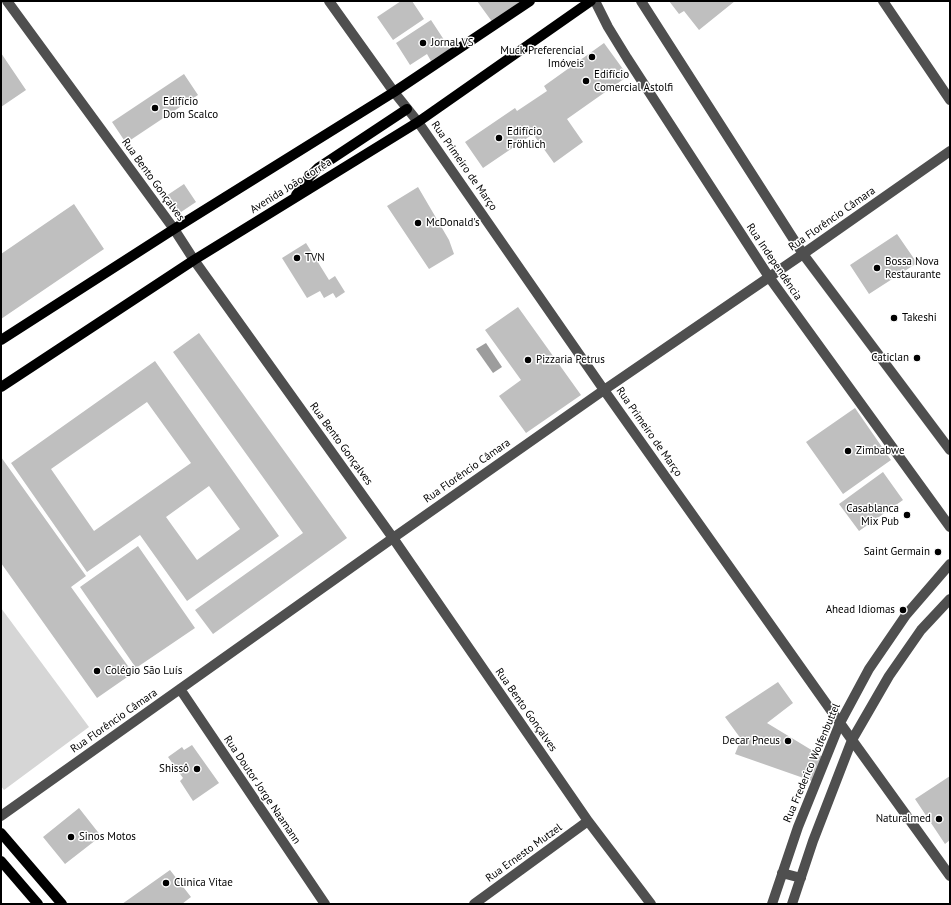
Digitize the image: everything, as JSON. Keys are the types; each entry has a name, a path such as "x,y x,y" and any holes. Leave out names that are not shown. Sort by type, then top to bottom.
{"main road":[{"path":"1,340 174,229 394,92 530,1"},
{"name":"Avenida João Corrêa","path":"1,387 194,260 418,122 591,1"},
{"path":"294,199 309,177 318,168 407,109"},
{"path":"1,834 62,904"},
{"path":"1,861 38,904"}],"street":[{"name":"Rua Bento Gonçalves","path":"8,1 174,229 194,260 393,538 588,821 652,904"},
{"name":"Rua Primeiro de Março","path":"329,1 394,92 418,122 604,390 950,876"},
{"name":"Rua Independência","path":"595,1 626,58 768,277 950,527"},
{"path":"641,1 803,254 950,450"},
{"path":"883,1 950,100"},
{"name":"Rua Florêncio Câmara","path":"1,816 604,390 803,254 950,151"},
{"name":"Rua Frederico Wolfenbuttel","path":"772,904 798,827 840,723 869,669 906,615 950,564"},
{"path":"792,904 813,842 852,740 889,676 921,630 950,599"},
{"name":"Rua Doutor Jorge Naamann","path":"180,689 325,904"},
{"name":"Rua Ernesto Mutzel","path":"474,904 588,821"},
{"path":"782,873 801,878"}],"shaded area":[{"path":"486,343 502,367 493,373 476,349"},
{"path":"1,608 89,727 4,790 1,786"}],"building":[{"path":"401,1 412,1 424,19 393,40 377,17"},
{"path":"477,1 521,1 493,23"},
{"path":"669,1 735,1 699,30 684,11 679,14"},
{"path":"431,20 450,49 431,61 427,54 410,65 396,43"},
{"path":"604,43 628,76 567,119 583,142 554,163 533,134 483,168 465,142 515,108 517,111 547,91 544,86"},
{"path":"1,53 26,90 1,107"},
{"name":"Edifício Dom Scalco","path":"184,74 198,95 126,143 112,122"},
{"path":"184,184 196,202 178,214 166,196"},
{"name":"McDonald's","path":"418,187 449,240 454,254 429,269 387,206"},
{"path":"74,204 104,249 1,319 1,254"},
{"path":"897,234 917,263 869,294 850,265"},
{"path":"306,243 329,280 335,276 345,292 336,298 333,293 324,298 320,291 307,298 282,258"},
{"path":"518,307 581,395 526,433 499,396 521,380 485,330"},
{"path":"199,333 347,538 213,634 195,610 303,533 173,352"},
{"path":"155,361 279,536 187,601 140,535 87,572 11,463","holes":["147,402 191,463 94,531 51,469","209,486 240,529 197,560 166,517"]},
{"path":"855,408 891,460 843,494 806,442"},
{"path":"1,457 86,576 71,587 133,673 97,698 1,563"},
{"path":"883,472 903,500 859,531 839,504"},
{"path":"138,546 195,628 136,668 80,587"},
{"path":"778,682 793,703 767,723 823,757 812,781 735,754 741,739 725,717"},
{"path":"192,745 219,783 193,801 180,781 183,778 168,757 182,747 184,750"},
{"name":"Naturalmed","path":"950,776 950,840 945,844 915,799"},
{"path":"79,808 101,836 65,864 43,837"},
{"name":"Clinica Vitae","path":"170,870 191,897 182,904 122,904"}],"place":[{"name":"Jornal VS","path":"423,43"},
{"name":"Muck Preferencial Imóveis","path":"592,57"},
{"name":"Edifício Comercial Astolfi","path":"586,81"},
{"name":"Edifício Dom Scalco","path":"155,108"},
{"name":"Edifício Fröhlich","path":"499,138"},
{"name":"McDonald's","path":"418,223"},
{"name":"TVN","path":"297,258"},
{"name":"Bossa Nova Restaurante","path":"877,268"},
{"name":"Takeshi","path":"894,318"},
{"name":"Caticlan","path":"917,358"},
{"name":"Pizzaria Petrus","path":"528,360"},
{"name":"Zimbabwe","path":"848,451"},
{"name":"Casablanca Mix Pub","path":"907,515"},
{"name":"Saint Germain","path":"938,552"},
{"name":"Ahead Idiomas","path":"903,610"},
{"name":"Colégio São Luís","path":"97,671"},
{"name":"Decar Pneus","path":"788,741"},
{"name":"Shissô","path":"197,769"},
{"name":"Naturalmed","path":"939,819"},
{"name":"Sinos Motos","path":"71,837"},
{"name":"Clinica Vitae","path":"166,883"}]}
